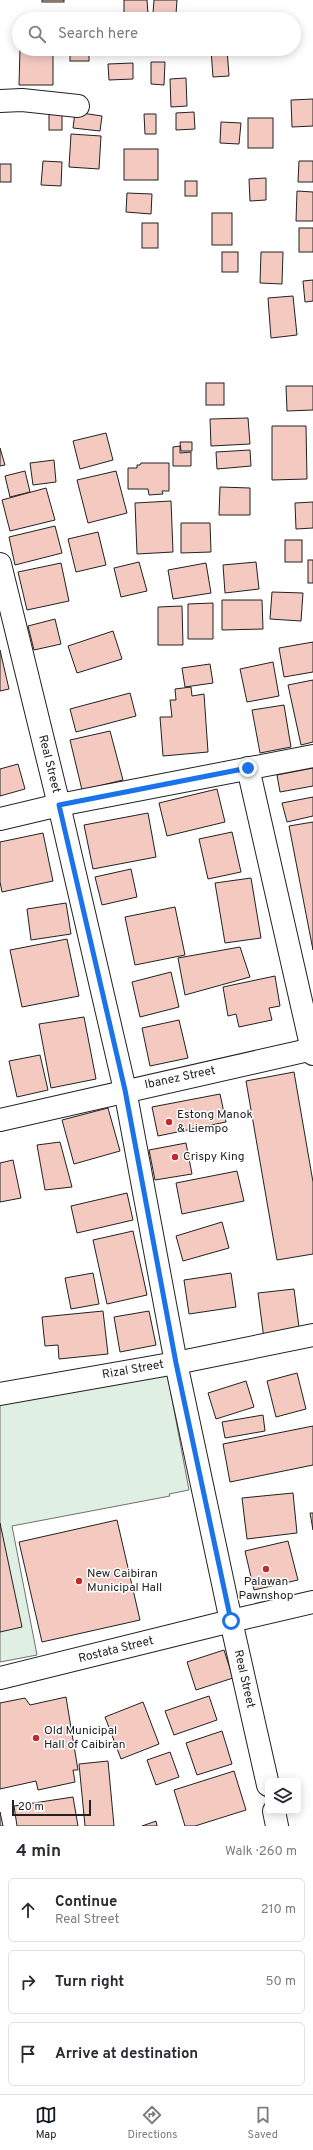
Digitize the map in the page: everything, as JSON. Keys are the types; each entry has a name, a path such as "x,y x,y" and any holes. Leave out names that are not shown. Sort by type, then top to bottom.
{"street":[{"path":"0,101 22,100 78,106"},
{"name":"Real Street","path":"0,564 59,805 125,1090 176,1363 266,1778"},
{"path":"0,819 59,805 313,756"},
{"path":"248,768 313,1051"},
{"name":"Ibanez Street","path":"0,1120 125,1090 313,1051"},
{"name":"Rizal Street","path":"0,1394 176,1363 313,1335"},
{"name":"Rostata Street","path":"0,1678 313,1602"},
{"path":"275,1814 277,1826"}],"green space":[{"path":"167,1372 189,1490 169,1494 170,1496 12,1526 37,1655 0,1662 0,1403"}],"building":[{"path":"42,0 64,0 64,2 42,2"},
{"path":"124,0 147,0 148,12 124,12"},
{"path":"154,0 177,0 176,12 153,12"},
{"path":"20,56 53,56 53,85 19,85"},
{"path":"70,56 89,56 89,61 70,61"},
{"path":"211,56 228,56 229,76 213,77"},
{"path":"151,62 165,62 164,85 151,84"},
{"path":"133,63 133,79 109,80 108,64"},
{"path":"186,78 187,106 171,107 170,79"},
{"path":"313,99 313,126 292,127 291,100"},
{"path":"49,112 62,112 62,130 49,130"},
{"path":"75,112 102,116 100,131 73,128"},
{"path":"194,112 195,129 176,130 176,113"},
{"path":"144,114 156,114 156,134 145,134"},
{"path":"248,118 273,118 273,148 248,148"},
{"path":"221,122 241,123 239,144 220,143"},
{"path":"71,134 101,136 99,169 69,167"},
{"path":"124,149 158,149 158,180 124,180"},
{"path":"43,161 62,162 61,186 41,185"},
{"path":"299,161 313,161 313,182 298,182"},
{"path":"0,164 11,164 11,182 0,182"},
{"path":"266,178 266,200 250,201 249,179"},
{"path":"185,181 197,181 197,196 185,196"},
{"path":"297,191 313,192 313,221 296,221"},
{"path":"127,193 152,194 151,214 126,212"},
{"path":"212,213 232,213 232,245 212,245"},
{"path":"142,223 158,223 158,248 142,248"},
{"path":"299,228 313,228 313,252 299,252"},
{"path":"222,252 238,252 238,272 222,272"},
{"path":"261,252 283,252 282,284 260,283"},
{"path":"313,280 313,301 305,302 303,281"},
{"path":"293,296 297,335 271,338 268,298"},
{"path":"206,383 224,383 224,405 206,405"},
{"path":"286,386 313,386 313,410 287,411"},
{"path":"248,418 250,444 211,446 210,419"},
{"path":"272,426 306,426 307,479 272,480"},
{"path":"106,433 113,460 80,469 73,441"},
{"path":"180,442 192,442 192,451 181,451"},
{"path":"180,446 180,453 191,452 191,466 173,466 173,447"},
{"path":"0,448 5,465 0,466"},
{"path":"250,450 251,466 217,469 216,452"},
{"path":"54,460 56,482 33,485 30,463"},
{"path":"141,463 169,463 169,491 162,491 163,494 149,495 148,489 128,489 128,468 137,468 137,465 140,465"},
{"path":"25,471 30,492 10,497 5,476"},
{"path":"116,471 127,513 88,523 77,480"},
{"path":"220,487 250,488 250,515 219,515"},
{"path":"46,488 55,520 10,531 2,500"},
{"path":"171,501 173,552 137,554 135,503"},
{"path":"313,502 313,528 296,529 295,503"},
{"path":"181,523 210,523 211,552 181,553"},
{"path":"55,526 62,553 15,565 9,537"},
{"path":"98,532 106,565 76,572 68,539"},
{"path":"285,540 302,540 302,562 285,562"},
{"path":"308,560 313,560 313,583 308,583"},
{"path":"139,562 147,591 121,597 114,568"},
{"path":"256,562 259,589 225,593 223,565"},
{"path":"61,563 69,601 27,610 18,572"},
{"path":"206,563 211,593 173,599 168,570"},
{"path":"272,592 303,593 301,621 270,619"},
{"path":"222,600 262,600 263,629 222,630"},
{"path":"213,603 213,639 188,639 188,604"},
{"path":"182,606 183,645 158,645 158,607"},
{"path":"55,619 61,644 34,650 28,626"},
{"path":"113,631 122,659 77,673 68,646"},
{"path":"313,642 313,672 284,677 279,648"},
{"path":"0,650 9,689 0,691"},
{"path":"273,662 279,696 247,702 240,669"},
{"path":"210,664 213,683 185,687 182,668"},
{"path":"313,680 313,742 301,745 288,685"},
{"path":"191,687 192,696 204,694 208,752 163,756 160,717 172,717 170,700 176,700 175,689"},
{"path":"130,693 136,716 76,732 70,709"},
{"path":"284,705 291,747 260,753 252,710"},
{"path":"110,731 123,780 82,790 70,740"},
{"path":"18,764 25,789 0,796 0,769"},
{"path":"313,768 313,786 280,792 277,775"},
{"path":"217,789 225,822 167,836 159,803"},
{"path":"313,797 313,816 287,822 282,803"},
{"path":"148,813 156,857 93,869 84,825"},
{"path":"313,822 313,950 289,826"},
{"path":"232,832 241,872 208,879 199,839"},
{"path":"43,833 53,881 2,892 0,882 0,842"},
{"path":"131,869 137,897 102,905 95,877"},
{"path":"251,878 261,938 225,943 215,883"},
{"path":"66,903 71,934 31,940 27,909"},
{"path":"175,907 185,955 135,965 125,917"},
{"path":"67,939 79,996 22,1007 10,950"},
{"path":"240,947 250,977 185,995 178,958"},
{"path":"171,972 179,1007 140,1017 132,982"},
{"path":"275,976 280,1006 269,1008 272,1020 239,1027 236,1014 228,1016 223,987"},
{"path":"84,1017 96,1079 51,1088 39,1024"},
{"path":"179,1020 188,1058 150,1066 142,1028"},
{"path":"40,1055 48,1090 17,1097 9,1061"},
{"path":"294,1072 313,1182 313,1254 277,1260 246,1081"},
{"path":"220,1094 226,1122 158,1136 152,1107"},
{"path":"108,1108 120,1151 74,1164 62,1120"},
{"path":"60,1142 72,1187 45,1190 37,1145"},
{"path":"186,1143 192,1174 155,1180 149,1150"},
{"path":"13,1160 21,1198 0,1202 0,1163"},
{"path":"237,1171 244,1201 182,1214 176,1183"},
{"path":"127,1193 133,1220 77,1233 71,1206"},
{"path":"222,1222 229,1248 183,1261 176,1236"},
{"path":"133,1231 147,1295 107,1304 93,1240"},
{"path":"93,1273 99,1304 71,1309 65,1278"},
{"path":"231,1273 236,1307 189,1314 184,1280"},
{"path":"294,1289 300,1335 264,1339 258,1293"},
{"path":"103,1311 108,1354 59,1359 58,1345 45,1346 42,1317"},
{"path":"149,1311 156,1345 120,1352 114,1317"},
{"path":"297,1373 306,1409 276,1417 267,1381"},
{"path":"246,1381 254,1407 216,1419 208,1393"},
{"path":"263,1415 265,1431 225,1438 222,1422"},
{"path":"313,1426 313,1465 230,1482 223,1444"},
{"path":"293,1493 297,1533 247,1539 242,1498"},
{"path":"310,1513 313,1513 313,1530"},
{"name":"New Caibiran Municipal Hall","path":"117,1520 140,1620 42,1642 19,1542"},
{"path":"0,1523 22,1627 0,1632"},
{"path":"288,1541 298,1580 254,1590 245,1551"},
{"path":"224,1650 233,1678 196,1690 187,1662"},
{"path":"209,1696 217,1720 174,1735 165,1711"},
{"name":"Old Municipal Hall of Caibiran","path":"66,1697 78,1770 73,1770 75,1782 38,1790 36,1781 0,1789 0,1703 25,1698 30,1705"},
{"path":"143,1702 159,1744 121,1759 105,1717"},
{"path":"222,1731 232,1764 197,1775 186,1743"},
{"path":"170,1752 179,1777 156,1785 147,1760"},
{"path":"108,1761 114,1826 85,1826 79,1764"},
{"path":"234,1771 246,1810 195,1826 185,1826 174,1790"},
{"path":"73,1797 78,1826 17,1826 14,1806"},
{"path":"0,1812 3,1826 0,1826"},
{"path":"156,1821 157,1826 142,1826"}],"place":[{"name":"Estong Manok & Liempo","path":"169,1122"},
{"name":"Crispy King","path":"175,1157"},
{"name":"Palawan Pawnshop","path":"266,1569"},
{"name":"New Caibiran Municipal Hall","path":"79,1581"},
{"name":"Old Municipal Hall of Caibiran","path":"36,1738"}],"route":[{"path":"231,1621 176,1363 125,1090 59,805 248,768"}]}
